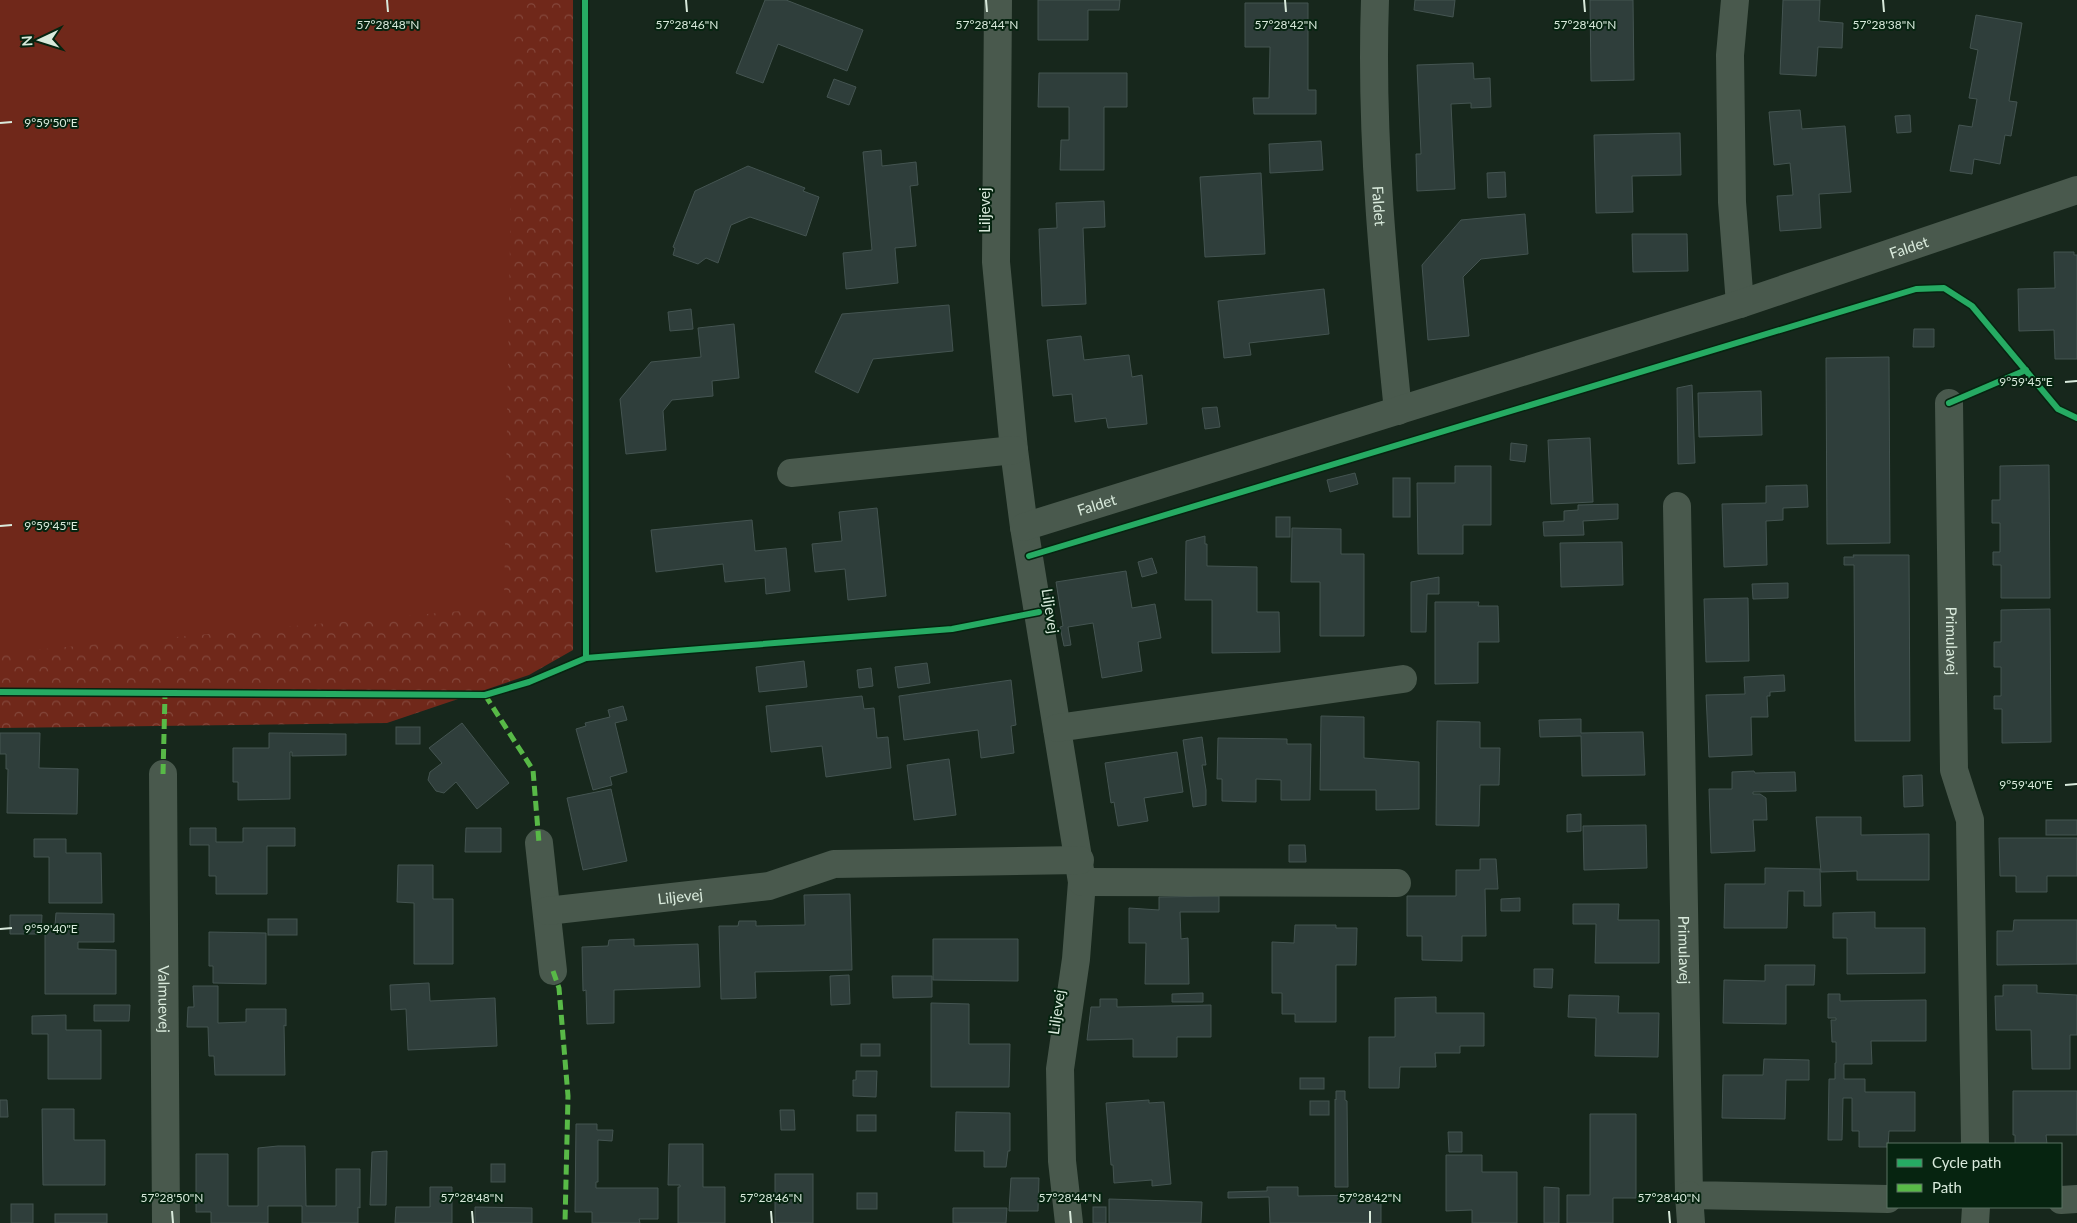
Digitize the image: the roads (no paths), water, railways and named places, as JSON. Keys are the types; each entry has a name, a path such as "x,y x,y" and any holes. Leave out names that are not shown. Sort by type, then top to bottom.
{"street":[{"name":"Liljevej","path":"998,0 996,262 1014,450 1024,527 1081,871 1076,959 1060,1069 1062,1161 1069,1223"},
{"name":"Faldet","path":"1375,0 1373,48 1380,230 1398,411"},
{"path":"1735,0 1730,55 1732,192 1740,304"},
{"name":"Faldet","path":"1024,527 1740,304 2077,190"},
{"name":"Primulavej","path":"1949,403 1954,770 1970,820 1975,1143"},
{"path":"791,473 1014,450"},
{"name":"Primulavej","path":"1677,506 1691,1223"},
{"path":"1058,728 1403,679"},
{"name":"Valmuevej","path":"163,774 166,1223"},
{"path":"539,843 553,971"},
{"name":"Liljevej","path":"547,911 769,886 834,864 1397,883"},
{"path":"1689,1195 1887,1199"},
{"path":"2062,1200 2077,1199"},
{"path":"1976,1208 1976,1223"}]}
